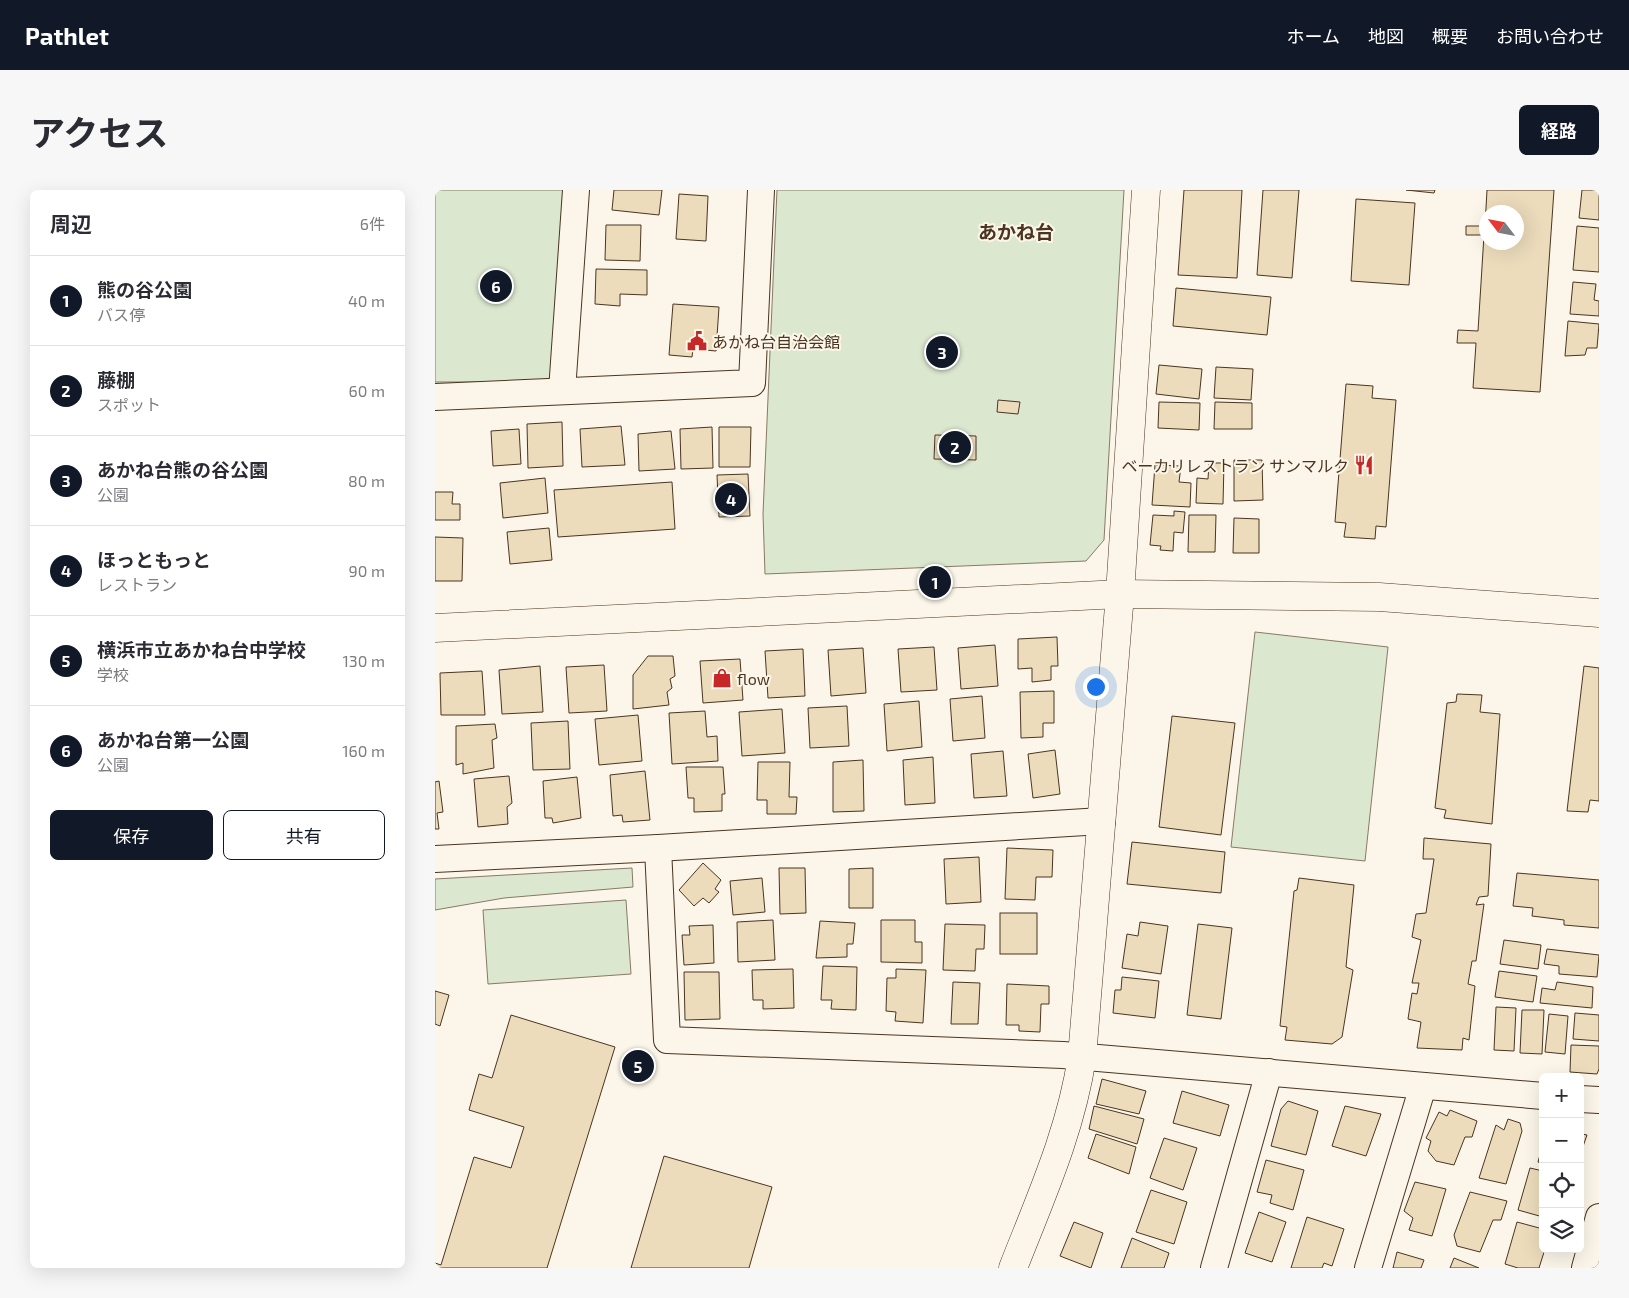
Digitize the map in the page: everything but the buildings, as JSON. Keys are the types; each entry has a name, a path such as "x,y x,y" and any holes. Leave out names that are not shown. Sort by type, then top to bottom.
{"street":[{"path":"562,391 576,190"},
{"path":"435,397 752,383 761,190"},
{"path":"1013,1268 1060,1149 1078,1085 1082,1057 1120,594 1146,190"},
{"path":"435,628 1120,594 1379,597 1599,613"},
{"path":"435,859 658,848 1102,821"},
{"path":"658,848 667,1040 1082,1057 1539,1096"},
{"path":"1214,1268 1269,1072"},
{"path":"1368,1268 1423,1086"},
{"path":"1584,1099 1599,1100"},
{"path":"1585,1268 1599,1217"}],"green space":[{"path":"435,190 563,190 552,382 435,382"},
{"path":"777,190 1124,190 1104,540 1086,561 765,574 763,514"},
{"path":"1255,632 1388,647 1365,861 1231,847"},
{"path":"632,868 633,887 504,898 435,910 435,879"},
{"path":"626,900 631,974 488,984 483,910"}],"place":[{"name":"あかね台第一公園","path":"496,286"},
{"name":"あかね台自治会館","path":"697,341"},
{"name":"あかね台熊の谷公園","path":"942,352"},
{"name":"藤棚","path":"955,447"},
{"name":"ベーカリレストラン サンマルク","path":"1364,465"},
{"name":"ほっともっと","path":"731,499"},
{"name":"熊の谷公園","path":"935,582"},
{"name":"flow","path":"722,678"},
{"name":"横浜市立あかね台中学校","path":"638,1066"}],"district":[{"name":"あかね台","path":"1016,231"}]}
